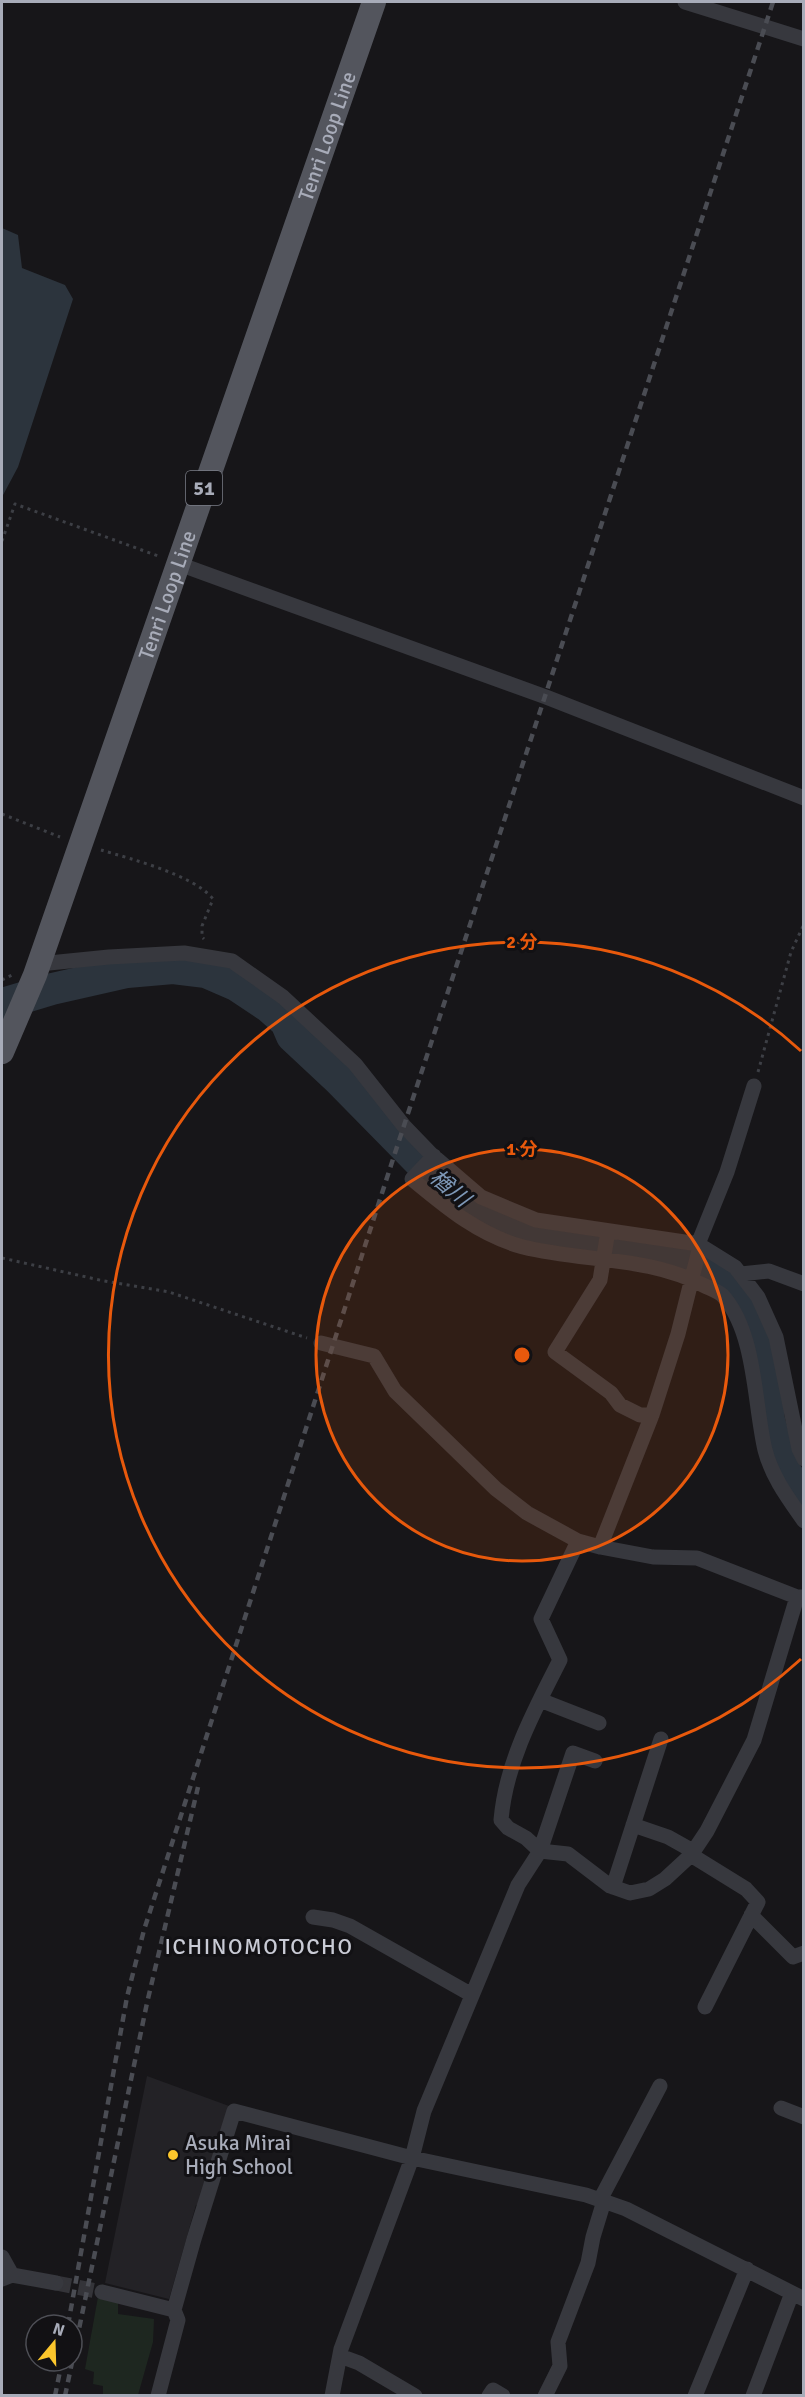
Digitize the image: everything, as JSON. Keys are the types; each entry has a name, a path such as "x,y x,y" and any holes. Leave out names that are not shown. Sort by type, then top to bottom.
{"main road":[{"name":"Tenri Loop Line","path":"2,1052 37,969 374,2"}],"street":[{"path":"685,2 804,39"},
{"path":"179,564 546,697 804,798"},
{"path":"37,969 117,956 184,953 232,961 284,998 355,1064 404,1126 434,1156 482,1197 536,1220 608,1230 698,1247 735,1267 758,1297 776,1337 799,1449 804,1459"},
{"path":"600,1547 652,1415 678,1334 698,1247 727,1172 754,1086"},
{"path":"434,1156 412,1179 454,1215 479,1230 524,1247 662,1268 692,1275 723,1296 735,1315 746,1343 766,1451 777,1482 804,1521"},
{"path":"608,1230 600,1280 555,1352 611,1392 620,1405 640,1414 652,1415"},
{"path":"741,1274 769,1271 804,1284"},
{"path":"321,1343 374,1356 395,1391 496,1489 526,1513 578,1541 653,1557 697,1558 800,1597 754,1740 707,1831 692,1853 665,1879 649,1889 630,1893 613,1887 568,1854 540,1851 526,1838 508,1828 501,1820 503,1798 526,1727 560,1659 541,1618 578,1541"},
{"path":"540,1700 599,1723"},
{"path":"613,1887 661,1739"},
{"path":"332,2396 340,2356 412,2158 424,2111 472,1995 518,1885 540,1851 573,1753 595,1761"},
{"path":"633,1825 668,1837 746,1889 758,1902 705,2007"},
{"path":"751,1915 793,1957 804,1953"},
{"path":"313,1917 333,1920 350,1926 472,1995"},
{"path":"545,2396 560,2366 558,2342 588,2263 602,2200 660,2086"},
{"path":"781,2108 804,2116"},
{"path":"158,2396 178,2320 174,2310 234,2111 412,2158 602,2200 626,2209 798,2296 753,2396"},
{"path":"2,2257 7,2277 56,2283"},
{"path":"695,2396 747,2269"},
{"path":"102,2292 174,2310"},
{"path":"340,2356 359,2363 415,2396"},
{"path":"489,2396 493,2390 503,2396"}],"path":[{"path":"2,541 15,504 179,564"},
{"path":"2,814 60,837"},
{"path":"99,850 156,867 206,890 213,899 202,926 202,937 232,961"},
{"path":"754,1086 791,952 804,924"},
{"path":"2,1258 104,1281 169,1292 321,1343"}],"shaded area":[{"path":"2,228 18,235 22,268 65,285 73,299 18,467 2,497"},
{"name":"Asuka Mirai High School","path":"147,2076 229,2106 199,2205 196,2205 169,2299 105,2283"},
{"path":"98,2297 118,2303 118,2314 154,2319 153,2342 138,2395 103,2395 103,2386 93,2384 94,2372 85,2369"}],"waterway":[{"name":"楢川","path":"2,1004 52,989 127,972 173,968 206,972 236,985 269,1007 286,1022 292,1036 338,1079 450,1193 486,1217 525,1232 678,1253 719,1271 747,1305 761,1342 769,1420 781,1464 804,1502"}],"tunnel":[{"path":"56,2283 102,2292"}],"railway":[{"path":"70,2313 127,1997 144,1930 394,1156 773,2"},
{"path":"65,2396 147,2003 198,1787"},
{"path":"55,2396 60,2373"}],"place":[{"name":"Asuka Mirai High School","path":"173,2155"}],"district":[{"name":"ICHINOMOTOCHO","path":"259,1946"}]}
